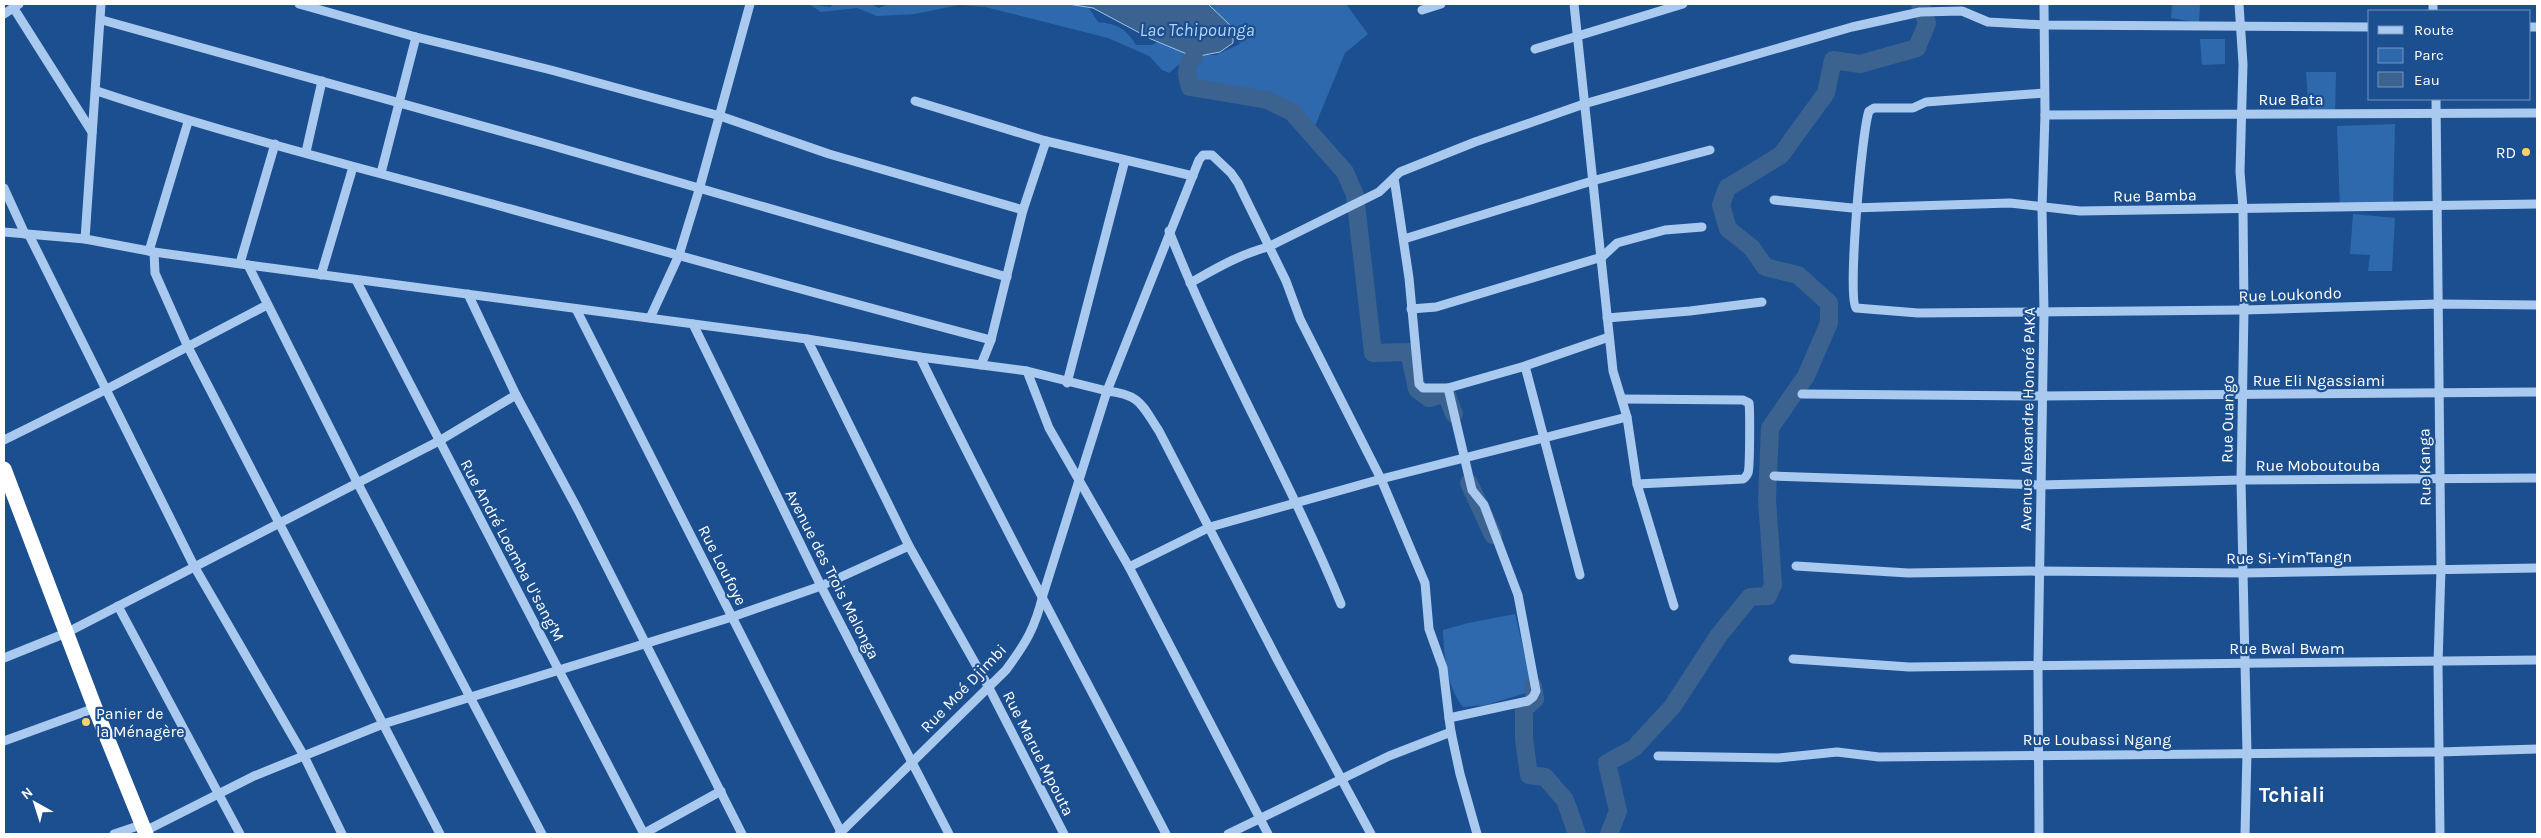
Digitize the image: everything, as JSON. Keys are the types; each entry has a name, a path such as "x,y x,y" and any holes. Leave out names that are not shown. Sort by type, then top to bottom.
{"highway":[{"path":"4,469 95,708 144,830"}],"street":[{"path":"85,239 102,20 101,4"},
{"path":"299,4 416,37 551,70 720,116 829,154 1023,210"},
{"path":"650,318 678,255 699,190 750,4"},
{"path":"1422,10 1440,4"},
{"path":"1574,4 1613,371 1627,417 1637,484 1674,606"},
{"path":"1535,49 1683,4"},
{"name":"Avenue Alexandre Honoré PAKA","path":"2039,834 2037,754 2041,571 2041,396 2044,312 2042,208 2045,115 2044,4"},
{"name":"Rue Ouango","path":"2239,4 2242,26 2240,172 2243,208 2244,310 2242,480 2247,753 2246,834"},
{"path":"4,14 16,5 92,132"},
{"path":"1190,283 1222,264 1252,250 1268,246 1379,192 1394,178 1410,168 1475,142 1584,104 1852,28 1920,12 1962,11 1988,22 2045,25 2368,27"},
{"path":"102,20 1007,277"},
{"path":"381,174 416,37"},
{"path":"306,152 322,81"},
{"path":"97,91 188,122 306,152 991,340"},
{"path":"1857,207 1867,116 1872,109 1913,108 1926,102 2044,93"},
{"name":"Rue Kanga","path":"2436,100 2439,479 2442,569 2438,663 2440,834"},
{"path":"915,102 1046,141 1193,176"},
{"name":"Rue Bata","path":"2045,115 2537,112"},
{"path":"188,122 152,251 155,273 187,345 440,834"},
{"path":"981,365 991,340 1023,210 1046,141"},
{"path":"276,144 244,264 542,834"},
{"path":"1404,239 1592,181 1710,150"},
{"name":"Rue Moé Djimbi","path":"841,834 1006,670 1024,646 1037,622 1043,595 1106,391 1169,231 1203,154 1212,155 1238,183 1268,246"},
{"path":"1067,382 1125,160"},
{"path":"321,275 353,166"},
{"path":"1394,178 1404,239 1419,384 1423,388 1448,388 1525,366 1609,337"},
{"path":"4,188 194,566 304,756 342,834"},
{"name":"Rue Bamba","path":"1774,200 1857,207 2010,203 2080,211 2537,204"},
{"name":"Rue Loukondo","path":"1857,207 1852,281 1852,302 1856,308 1918,313 2244,310 2438,304 2537,305"},
{"path":"1411,309 1436,307 1602,257 1617,243 1666,230 1702,226"},
{"path":"1169,231 1214,340 1322,557 1341,604"},
{"path":"4,232 85,239 152,251 356,280 808,339 920,357 1027,371 1106,391 1123,393 1138,400 1158,431 1210,527 1278,663 1343,778 1371,834"},
{"path":"1268,246 1286,281 1300,319 1381,479 1425,583 1429,629 1443,668 1460,774 1477,834"},
{"name":"Rue André Loemba U'sang'M","path":"356,280 438,441 644,834"},
{"path":"468,294 516,395 578,510 742,834"},
{"path":"1607,318 1690,311 1762,302"},
{"path":"4,440 267,305"},
{"name":"Rue Loufoye","path":"576,309 841,834"},
{"name":"Avenue des Trois Malonga","path":"693,324 821,586 911,763 950,834"},
{"name":"Rue Marue Mpouta","path":"808,339 909,546 988,686 1064,834"},
{"path":"920,357 981,483 1043,595 1166,834"},
{"path":"1525,366 1580,574"},
{"path":"1027,371 1049,428 1129,567 1268,834"},
{"path":"1448,388 1472,490 1484,505 1518,595 1536,691 1533,697 1528,700 1450,718"},
{"name":"Rue Eli Ngassiami","path":"1802,394 2041,396 2537,392"},
{"path":"4,658 66,633 438,441 516,395"},
{"path":"1622,399 1743,400 1749,403 1751,410 1748,432 1750,463 1748,474 1743,480 1637,484"},
{"path":"1129,567 1210,527 1381,479 1627,417"},
{"name":"Rue Moboutouba","path":"1774,476 2040,485 2242,480 2537,478"},
{"path":"114,834 144,830 254,776 383,724 645,642 732,617 821,586 909,546"},
{"name":"Rue Si-Yim'Tangn","path":"1796,566 1908,573 2041,571 2244,573 2537,568"},
{"path":"118,606 240,834"},
{"name":"Rue Bwal Bwam","path":"1793,659 1909,668 2244,663 2438,663 2537,660"},
{"path":"4,741 95,708"},
{"path":"1228,834 1389,756 1452,732"},
{"name":"Rue Loubassi Ngang","path":"1658,756 1778,758 1837,752 1879,757 2037,754 2440,752 2537,749"},
{"path":"644,834 721,791"}],"green space":[{"path":"809,4 830,7 833,4 871,4 879,8 889,4 1076,4 1089,8 1098,22 1111,24 1125,31 1136,45 1152,45 1173,34 1189,48 1186,55 1216,55 1240,44 1206,4 1346,4 1368,34 1345,53 1315,126 1237,96 1203,87 1181,63 1169,73 1162,70 1149,56 1108,38 985,7 959,5 915,14 877,16 857,8 821,12"},
{"path":"2172,4 2200,4 2199,23 2171,18"},
{"path":"2200,39 2225,39 2225,64 2202,65"},
{"path":"2306,72 2336,72 2335,118 2309,117"},
{"path":"2395,124 2393,207 2340,209 2337,126"},
{"path":"2353,214 2395,218 2392,271 2368,271 2370,255 2350,254"},
{"path":"1515,614 1531,680 1529,692 1486,705 1463,707 1450,681 1443,630"}],"water":[{"name":"Lac Tchipounga","path":"1068,4 1208,4 1233,28 1233,43 1220,52 1194,57 1151,39 1093,8"}],"waterway":[{"path":"1609,834 1618,811 1607,763 1634,748 1672,707 1719,635 1750,597 1768,596 1773,585 1767,499 1770,428 1806,376 1829,323 1829,303 1798,275 1765,267 1752,248 1728,229 1721,205 1727,188 1781,155 1826,93 1833,60 1860,64 1917,48 1927,23 1920,4"},
{"path":"1194,57 1187,71 1190,87 1267,100 1292,112 1345,172 1355,195 1373,353 1409,352 1417,389 1429,398 1446,393 1454,414"},
{"path":"1469,483 1493,535"},
{"path":"1533,686 1535,699 1524,709 1524,739 1529,775 1545,777 1565,800 1577,834"}],"place":[{"name":"RD","path":"2526,152"},
{"name":"Panier de la Ménagère","path":"86,722"}],"district":[{"name":"Tchiali","path":"2292,795"}]}
